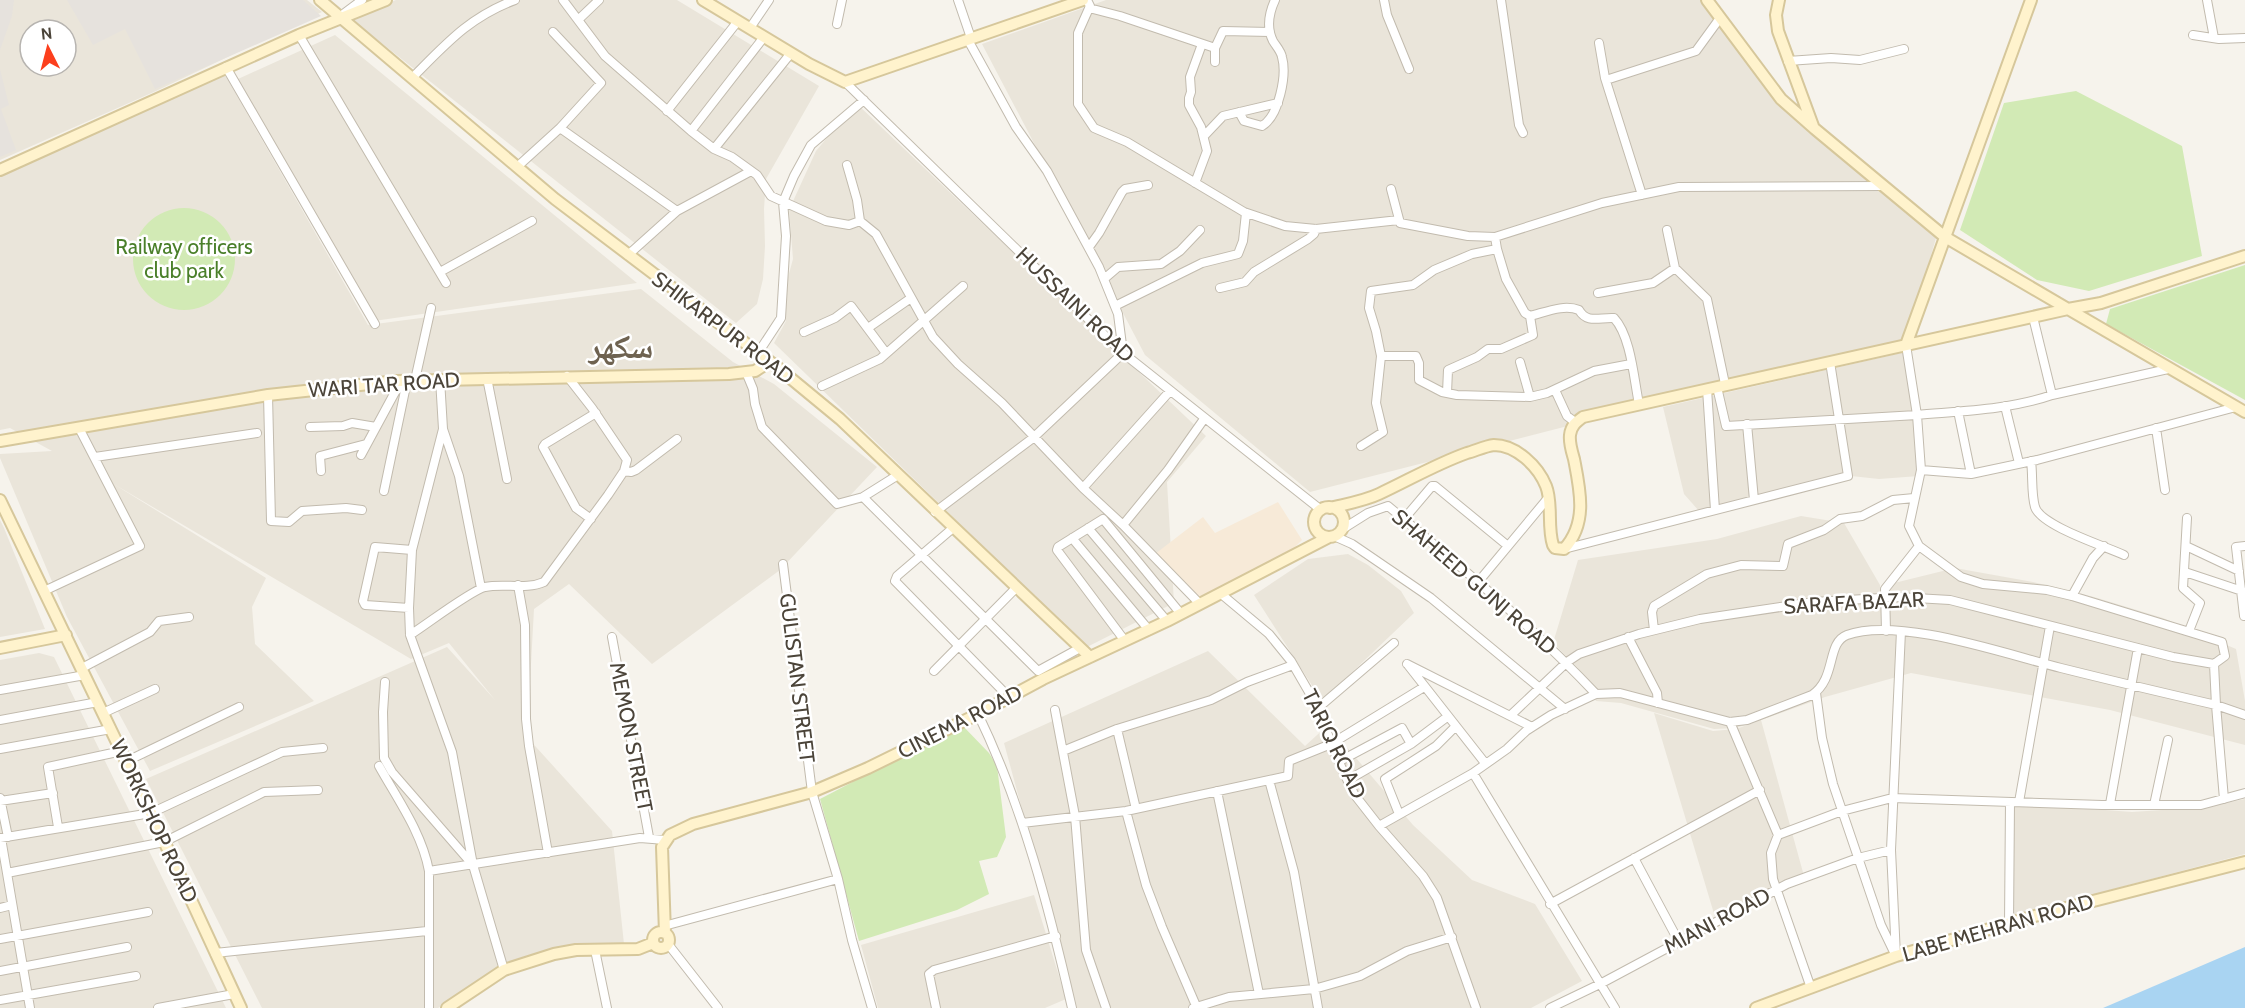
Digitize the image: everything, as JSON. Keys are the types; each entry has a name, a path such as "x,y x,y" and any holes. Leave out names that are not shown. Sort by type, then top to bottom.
{"street":[{"name":"SHIKARPUR ROAD","path":"321,0 517,167 840,419 935,512 1090,657"},
{"path":"341,16 362,0"},
{"path":"0,170 341,16 386,0"},
{"path":"412,78 461,30 492,9 515,0"},
{"path":"563,0 605,56 714,149 732,156 751,171 771,196 826,220 849,225 860,221"},
{"path":"578,20 599,0"},
{"path":"703,0 791,53 845,82 969,39 1086,3 1215,48"},
{"path":"750,28 769,0"},
{"path":"837,24 842,0"},
{"path":"935,512 1034,438 1123,353 1118,314 1104,279 1047,171 1016,127 969,39 958,0"},
{"path":"1239,112 1244,121 1262,126 1270,119 1278,103 1283,61 1270,32 1269,15 1275,0"},
{"path":"1384,0 1387,15 1409,69"},
{"path":"1501,0 1519,125 1523,133"},
{"path":"1707,0 1781,99 1945,237 2241,410"},
{"path":"1779,0 1776,15 1778,31 1815,129"},
{"path":"2031,0 1906,345 1917,415 1921,470 1909,526 1919,546 1961,577 1983,584 2047,590 2072,596 2222,642 2225,656 2214,664 2224,799"},
{"path":"2207,0 2214,38"},
{"path":"1086,3 1078,33 1078,104 1094,128 1127,142 1246,213 1285,226 1316,229 1399,220"},
{"path":"1606,80 1696,51 1720,18"},
{"path":"667,111 738,21"},
{"path":"1215,62 1215,48 1223,31 1270,32"},
{"path":"517,167 560,128 601,83 553,32"},
{"path":"299,35 446,283"},
{"path":"2193,35 2245,38"},
{"path":"691,130 764,37"},
{"path":"1599,43 1606,80 1642,195"},
{"path":"1196,183 1208,151 1195,113 1189,105 1189,98 1190,77 1202,44"},
{"path":"1788,61 1830,58 1860,60 1904,49"},
{"path":"714,149 791,53"},
{"path":"226,67 375,324"},
{"name":"HUSSAINI ROAD","path":"845,82 1123,353 1204,419 1325,509"},
{"path":"758,353 781,318 786,236 783,202 811,146 864,100"},
{"path":"1204,136 1223,116 1278,103"},
{"path":"560,128 676,211"},
{"path":"847,165 857,200 860,221 876,234 933,337 1083,488 1124,525 1200,604"},
{"path":"628,255 676,211 751,171"},
{"path":"1089,247 1122,192 1125,189 1148,185"},
{"path":"1391,189 1400,223 1441,232 1495,237 1602,203 1679,187 1883,186"},
{"path":"1115,306 1202,263 1238,254 1243,241 1246,213"},
{"path":"440,272 532,221"},
{"path":"1220,288 1245,282 1254,272 1308,239 1316,229"},
{"path":"1104,279 1119,267 1161,264 1180,251 1200,230"},
{"path":"1667,230 1675,268 1707,299 1716,387 1715,510"},
{"path":"1495,237 1512,292 1525,313 1530,316 1557,309 1572,308 1579,310 1583,317 1591,320 1614,318 1620,325 1639,404"},
{"path":"1361,446 1383,432 1376,403 1381,356 1369,308 1371,291 1413,285 1434,270 1472,254 1497,249"},
{"path":"1564,549 1575,533 1581,510 1581,495 1570,437 1575,422 1583,417 2101,303 2245,256"},
{"path":"1598,293 1653,283 1675,268"},
{"path":"822,386 880,359 963,286"},
{"path":"868,328 911,298"},
{"path":"804,332 835,318 850,306 886,353"},
{"path":"384,491 408,381 430,308"},
{"path":"1447,393 1448,370 1459,363 1477,357 1488,349 1501,349 1528,339 1533,335 1530,316"},
{"path":"2033,317 2052,395"},
{"path":"1381,356 1416,356 1419,363 1419,380 1427,386 1447,393 1530,397 1555,390 1594,372 1631,364"},
{"name":"WARI TAR ROAD","path":"0,441 268,396 408,381 729,374 755,371 769,362"},
{"path":"1520,362 1530,397"},
{"path":"1565,710 1431,598 1335,534 1320,534 1314,526 1315,517 1325,509 1376,496 1442,462 1492,445 1519,453 1530,462 1547,488 1552,545 1564,549 1848,476 1830,362"},
{"path":"1716,387 1726,426 1917,415 2005,406 2168,369"},
{"path":"746,372 753,389 762,427 837,504 863,498 898,475"},
{"path":"410,635 481,588 500,585 536,586 544,582 624,471 627,460 596,413 567,376"},
{"path":"487,378 507,479"},
{"path":"440,379 443,429 459,476 481,588"},
{"path":"361,455 376,427 408,381"},
{"path":"1555,390 1567,416 1575,422"},
{"path":"1083,488 1170,392"},
{"path":"268,396 271,521 289,522 302,511 346,508 362,510"},
{"path":"2005,406 2019,463"},
{"path":"1921,470 1971,474 2157,428 2241,410"},
{"path":"1958,411 1971,474"},
{"path":"591,519 576,508 543,447 596,413"},
{"path":"1124,525 1168,470 1204,419"},
{"path":"310,427 343,426 352,423 376,427"},
{"path":"1747,424 1754,500"},
{"path":"44,591 140,546 79,428"},
{"path":"2157,428 2165,490"},
{"path":"443,429 412,550 410,635 452,752 473,865 504,970"},
{"path":"95,457 257,433"},
{"path":"624,471 636,470 677,439"},
{"path":"321,471 320,456 366,444"},
{"path":"2031,461 2036,508 2041,516 2069,532 2124,555"},
{"path":"1404,519 1432,486 1435,486 1508,546"},
{"path":"1376,496 1388,506"},
{"path":"863,498 1038,671 1080,648"},
{"path":"1479,581 1548,498"},
{"path":"1654,630 1652,612 1654,606 1707,574 1742,565 1783,566 1788,544 1824,530 1840,519 1862,516 1893,500 1914,498"},
{"name":"WORKSHOP ROAD","path":"0,500 101,707 241,1008"},
{"name":"SHAHEED GUNJ ROAD","path":"1335,534 1368,513 1388,506 1479,581 1567,662 1596,694"},
{"path":"1325,509 1339,512 1342,516 1343,520 1335,534"},
{"path":"2187,518 2183,588 2200,603 2189,631"},
{"path":"1125,641 1058,554 1058,547 1103,519 1181,614"},
{"path":"952,528 897,576 895,581 1002,690"},
{"path":"1088,528 1167,621"},
{"name":"CINEMA ROAD","path":"665,840 670,835 693,824 812,792 868,768 1181,614 1335,534"},
{"path":"1072,538 1149,630"},
{"path":"409,608 365,605 363,601 375,546 412,550"},
{"path":"1886,630 1885,589 1919,546"},
{"path":"2072,596 2093,558 2104,546"},
{"path":"2186,546 2239,571"},
{"path":"2244,616 2236,547 2245,546"},
{"name":"GULISTAN STREET","path":"783,564 812,792 872,1008"},
{"path":"2185,572 2243,592"},
{"path":"518,585 525,625 526,719 529,746 548,853"},
{"path":"934,671 1016,588"},
{"name":"TARIQ ROAD","path":"1220,593 1269,634 1293,665 1318,708 1331,744 1354,794 1423,876 1437,898 1476,1008"},
{"name":"SARAFA BAZAR","path":"1511,715 1567,662 1579,654 1628,637 1700,619 1783,606 1885,598 1950,600 2138,648 2214,664"},
{"path":"0,690 84,672 150,632 159,621 189,617"},
{"path":"2009,924 2014,802 2050,626"},
{"path":"1379,826 1473,773 1551,715 1596,694 1620,693 1730,722 1747,720 1822,689 1828,678 1835,647 1841,638 1886,630 1974,645 2216,705 2245,715"},
{"path":"1896,956 1891,850 1901,631"},
{"path":"0,648 66,635"},
{"name":"MEMON STREET","path":"612,637 649,837"},
{"path":"1628,637 1657,693 1658,703"},
{"path":"1318,708 1394,643"},
{"path":"2110,804 2138,648"},
{"path":"1485,763 1455,728 1407,664 1533,727"},
{"path":"1063,751 1117,729 1211,700 1246,682 1293,665"},
{"path":"385,682 384,759 392,772 473,865"},
{"path":"1022,823 1126,811 1288,776 1289,761 1331,744 1424,687"},
{"path":"0,720 101,707 155,689"},
{"path":"1816,693 1822,738 1833,784 1881,925 1896,956"},
{"path":"58,827 48,767 124,756 238,707"},
{"path":"1055,710 1075,816 1086,950 1106,1008"},
{"path":"978,714 995,749 1022,823 1056,936 1072,1008"},
{"path":"1348,780 1411,744 1447,717"},
{"path":"1730,722 1778,835 1771,853 1773,879 1811,988"},
{"path":"1340,761 1401,728 1411,744"},
{"path":"1399,814 1386,779 1436,746 1455,728"},
{"path":"0,749 111,729"},
{"path":"1117,729 1136,809"},
{"path":"2154,805 2168,740"},
{"path":"3,838 151,813 282,752 324,748"},
{"path":"379,766 416,831 429,871 427,931 429,1008"},
{"path":"1473,773 1550,904 1615,1008"},
{"path":"1269,780 1294,872 1318,1008"},
{"path":"7,873 164,842 264,792 318,790"},
{"path":"1550,904 1760,790"},
{"path":"1217,792 1259,994"},
{"path":"30,1008 7,873 0,800 53,793"},
{"path":"1778,835 1842,811 1892,798 2201,806 2245,793"},
{"path":"1126,811 1146,885 1195,1008 1229,997 1314,989 1360,976 1407,951 1452,937"},
{"path":"429,871 649,837 665,840 662,847 662,872 666,934 718,1008"},
{"name":"MIANI ROAD","path":"1550,1008 1600,984 1776,890 1858,858 1891,850"},
{"path":"1634,858 1679,942"},
{"name":"LABE MEHRAN ROAD","path":"1756,1008 1896,956 2245,862"},
{"path":"447,1008 504,970 554,954 576,950 638,949 653,943 655,934 666,934 838,879"},
{"path":"0,908 12,906"},
{"path":"0,939 148,912"},
{"path":"215,953 427,931"},
{"path":"936,1008 929,981 929,974 934,970 1056,936"},
{"path":"0,971 127,947"},
{"path":"596,950 607,1008"},
{"path":"0,1000 136,976"},
{"path":"158,1008 181,1006 234,994"}],"shaded area":[{"path":"0,0 307,0 322,12 156,91 0,160"},
{"path":"0,0 14,0 12,16 0,50"},
{"path":"67,0 303,0 321,16 155,89 125,29 93,45"},
{"path":"396,0 677,0 819,86 766,179 763,279 757,304 736,323 351,19"},
{"path":"1106,0 1704,0 1771,88 1869,174 1940,224 1907,339 1310,492 1145,355 982,44"},
{"path":"335,35 637,283 374,321 238,79"},
{"path":"0,69 9,105 1,109 16,150 0,157"},
{"path":"225,75 368,325 641,289 733,362 774,384 877,467 780,570 652,664 569,584 534,609 527,737 612,831 624,944 551,950 487,976 438,1008 262,1008 146,779 447,647 495,700 449,643 411,659 112,483 266,578 252,607 255,644 314,701 150,771 67,617 0,458 0,454 52,451 10,428 0,430 0,172"},
{"path":"856,103 1206,436 1167,482 1174,603 1087,647 774,343 786,321 784,292 793,259 789,210 816,151"},
{"path":"1910,351 1919,476 1879,479 1851,476 1699,511 1684,494 1663,407"},
{"path":"1278,502 1302,540 1286,556 1196,601 1155,554 1203,517 1215,533"},
{"path":"1801,516 1844,523 1880,585 1880,610 1882,586 1955,568 2033,582 2094,597 2163,618 2236,649 2245,701 2245,745 2110,710 1911,673 1825,697 1736,728 1714,729 1621,703 1596,701 1578,668 1553,643 1578,560 1717,539"},
{"path":"0,520 4,528 45,629 0,637"},
{"path":"1348,554 1368,565 1401,591 1414,613 1322,701 1254,595 1308,559"},
{"path":"1208,651 1305,746 1328,725 1413,825 1472,880 1535,904 1582,981 1531,1008 1076,1008 1004,743"},
{"path":"39,653 54,657 226,1008 0,1008 0,660"},
{"path":"1654,713 1713,731 1736,729 1761,720 1804,876 1715,917"},
{"path":"2245,799 2245,854 2012,916 2011,803 2132,812 2207,807"},
{"path":"1034,895 1066,999 1045,1008 878,1008 861,945"}],"green space":[{"path":"2076,91 2182,146 2202,256 2089,291 2037,280 1960,230 2004,103"},
{"name":"Railway officers club park","path":"184,208 204,212 220,223 231,239 235,259 231,279 220,295 204,306 184,310 164,306 148,295 137,279 133,259 137,239 148,223 164,212"},
{"path":"2245,265 2245,400 2106,324 2110,309"},
{"path":"962,725 989,753 997,766 1006,837 997,857 979,861 989,894 957,910 859,941 820,799"}],"water":[{"path":"2245,947 2245,1008 2103,1008"}],"district":[{"name":"سکھر","path":"621,346"}]}
